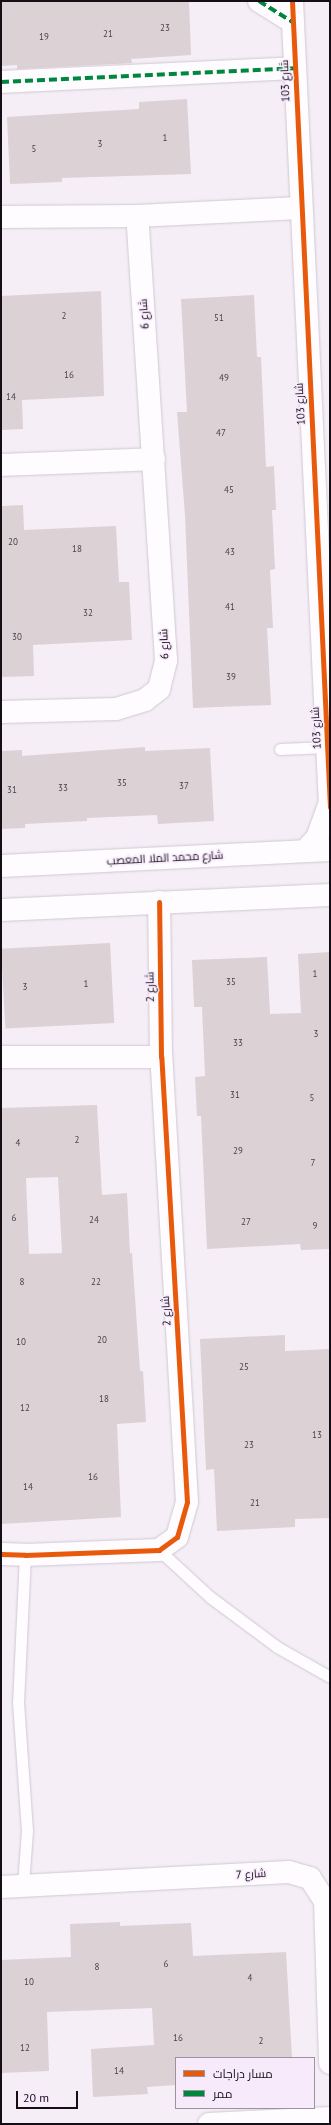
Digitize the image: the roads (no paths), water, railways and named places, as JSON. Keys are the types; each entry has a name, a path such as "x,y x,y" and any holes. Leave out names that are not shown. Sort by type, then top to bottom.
{"street":[{"path":"259,1 293,22"},
{"name":"شارع 103","path":"292,1 300,208 330,806 317,838 305,851"},
{"path":"1,82 295,68"},
{"path":"1,217 137,216 300,208"},
{"name":"شارع 6","path":"1,712 116,709 145,700 159,689 166,660 137,216"},
{"path":"1,465 154,459"},
{"name":"شارع محمد الملا المعصب","path":"1,866 330,850"},
{"path":"1,910 330,895"},
{"name":"شارع 2","path":"159,902 162,1056 187,1502 177,1537 159,1550"},
{"path":"1,1057 162,1056"},
{"path":"1,1554 25,1555 159,1550"},
{"name":"شارع 7","path":"1,1887 289,1872 310,1878 325,1901 330,2063"},
{"path":"209,2124 330,2118"}],"lane":[{"path":"280,749 327,747"},
{"path":"159,1550 210,1597 277,1647 330,1677"},
{"path":"23,1885 27,1832 18,1703 25,1555"}]}
